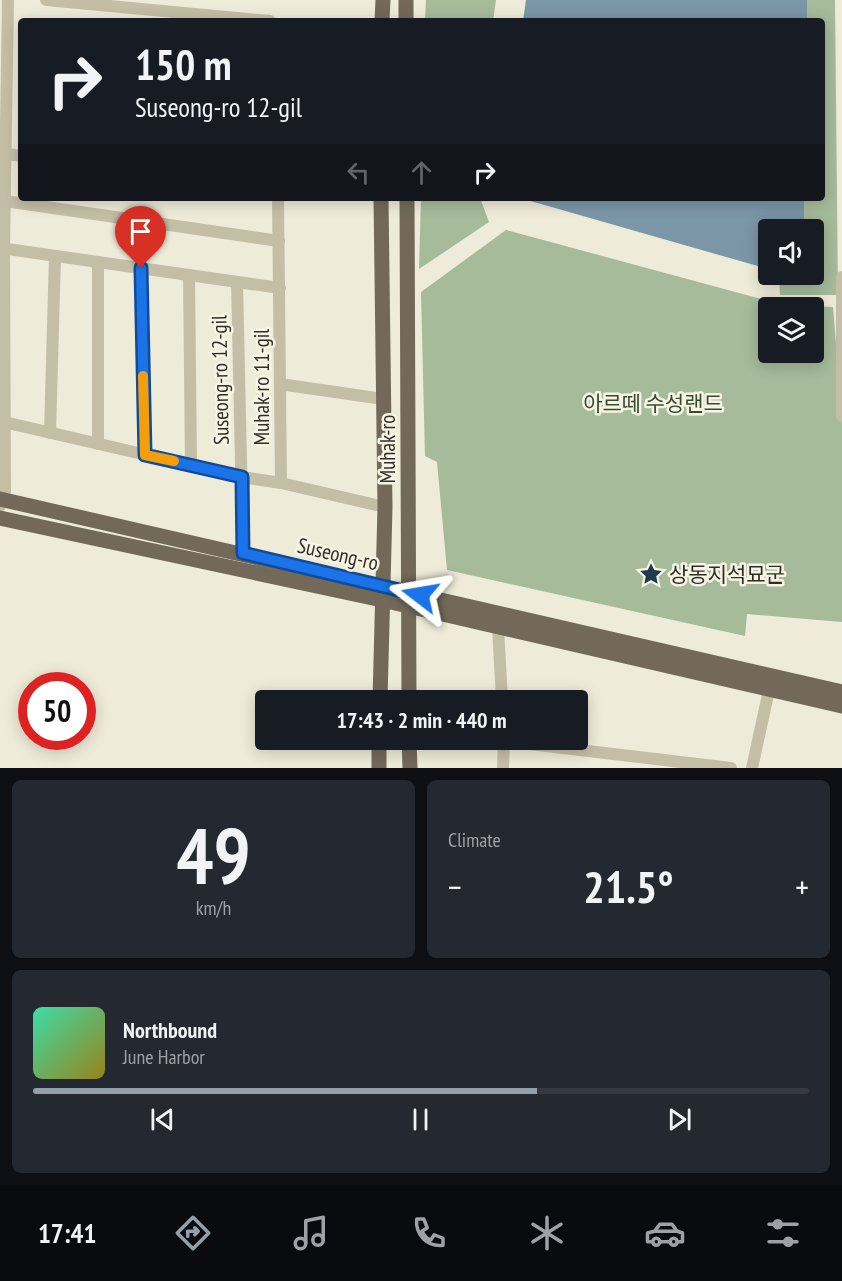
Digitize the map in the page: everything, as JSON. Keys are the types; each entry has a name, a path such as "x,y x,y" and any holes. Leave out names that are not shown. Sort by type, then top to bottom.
{"main road":[{"path":"382,18 383,0"},
{"path":"406,0 406,18"},
{"name":"Muhak-ro","path":"380,690 385,507 381,201"},
{"name":"Muhak-ro","path":"406,201 409,690"},
{"name":"Suseong-ro","path":"1,502 243,553 382,593"},
{"name":"Suseong-ro","path":"0,518 382,593 842,692"},
{"name":"Suseong-ro","path":"408,599 498,627 842,706"},
{"path":"409,750 410,768"}],"street":[{"path":"1,502 6,492 3,422 2,249 5,201 3,153 8,0"},
{"path":"46,0 212,18"},
{"path":"3,153 18,156"},
{"path":"5,201 279,242"},
{"name":"Muhak-ro 11-gil","path":"278,201 280,483"},
{"path":"2,249 280,288"},
{"path":"50,433 55,256"},
{"path":"98,262 98,444"},
{"path":"141,268 145,455"},
{"name":"Suseong-ro 12-gil","path":"189,275 191,465"},
{"path":"842,278 842,416"},
{"name":"Suseong-ro 12-gil","path":"237,282 243,553"},
{"name":"Muhak-ro","path":"280,384 383,399"},
{"name":"Suseong-ro 12-gil","path":"3,422 242,477"},
{"path":"242,477 280,483"},
{"name":"Muhak-ro","path":"280,483 385,507"},
{"path":"498,627 501,690"},
{"path":"752,768 769,690"},
{"path":"503,768 504,750"},
{"path":"585,750 731,768"}],"green space":[{"path":"426,0 496,0 493,18 425,18"},
{"path":"807,0 835,0 838,295 780,295 780,285 824,285 824,219 804,219 804,201 825,201 825,18 807,18"},
{"path":"421,201 481,201 489,222 419,269"},
{"name":"아르떼 수성랜드","path":"506,230 758,298 758,363 824,363 824,306 833,307 842,416 842,622 747,614 745,636 447,570 437,462 425,456 421,292"}],"water":[{"path":"526,0 807,0 807,18 523,18"},
{"path":"530,201 804,201 804,219 758,219 758,266"}],"slow traffic":[{"path":"143,376 145,455 174,461"}],"place":[{"name":"상동지석묘군","path":"651,574"}],"route":[{"path":"141,268 145,455 242,477 243,553 420,595"}]}
